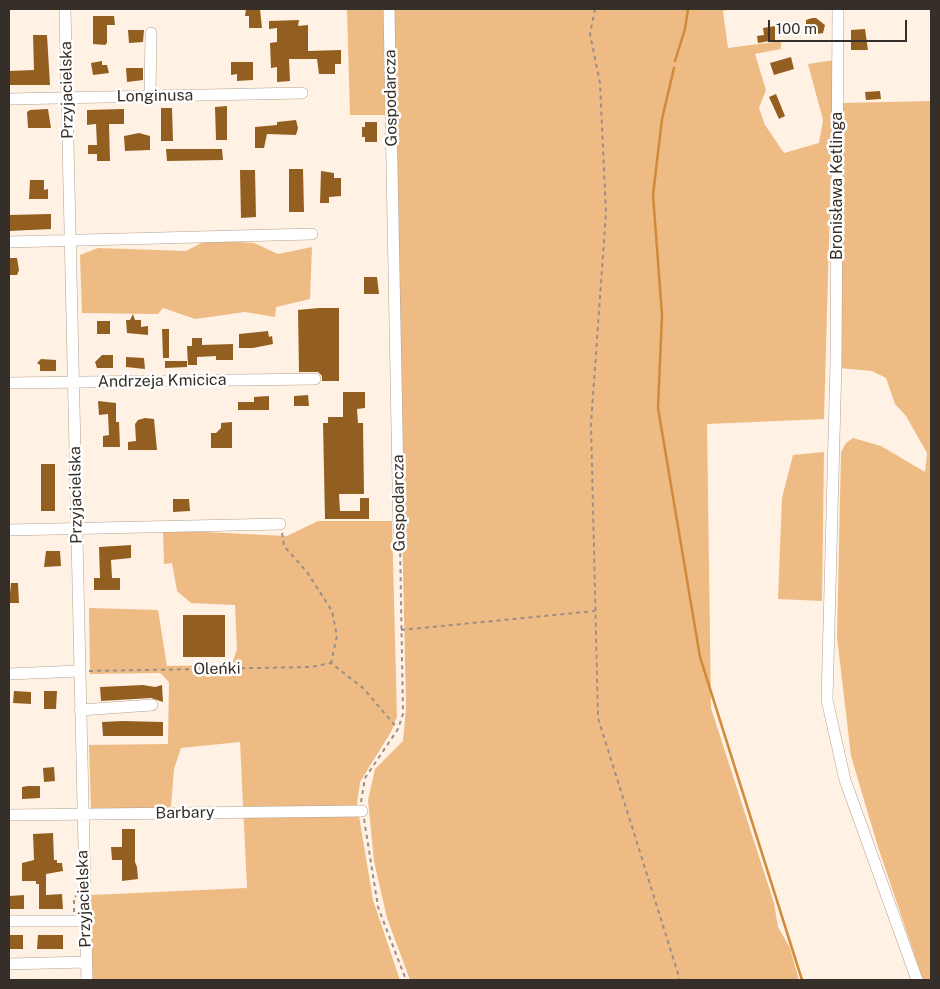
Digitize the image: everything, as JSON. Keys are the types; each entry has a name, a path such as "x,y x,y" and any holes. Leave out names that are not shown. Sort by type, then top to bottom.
{"street":[{"name":"Przyjacielska","path":"65,9 81,814 87,980"},
{"name":"Gospodarcza","path":"389,9 400,533"},
{"name":"Bronisława Ketlinga","path":"838,9 836,363 827,700 845,780 917,980"},
{"path":"150,96 151,33"},
{"name":"Longinusa","path":"9,99 302,93"},
{"path":"9,242 312,234"},
{"name":"Andrzeja Kmicica","path":"9,383 316,379"},
{"path":"9,530 280,524"},
{"path":"9,674 79,671"},
{"path":"80,710 152,705"},
{"name":"Barbary","path":"9,815 362,811"},
{"path":"9,921 84,921"},
{"path":"9,964 86,962"}],"path":[{"path":"595,9 590,34 600,83 606,214 591,424 598,718 680,980"},
{"path":"280,524 284,546 307,572 332,611 337,636 331,663 363,688 398,729"},
{"name":"Gospodarcza","path":"400,533 403,714 398,729 365,778 361,801 378,906 406,980"},
{"path":"401,630 596,611"},
{"name":"Oleńki","path":"79,671 311,667 331,663"}],"shaded area":[{"path":"347,9 385,9 385,115 350,115"},
{"path":"391,9 731,9 723,11 728,48 781,41 781,49 755,54 766,90 759,108 765,125 784,153 819,143 823,120 808,64 834,60 824,419 707,424 711,708 774,903 778,927 790,948 799,980 410,980 387,918 374,861 368,800 375,769 403,741 406,708"},
{"path":"931,101 931,980 923,980 878,847 851,756 837,637 841,452 846,443 853,438 881,446 925,472 927,453 906,416 895,404 886,378 872,371 839,368 842,103"},
{"path":"207,240 254,243 278,254 312,247 310,299 276,307 275,317 245,312 195,319 163,308 158,314 82,313 80,255 98,248 186,251"},
{"path":"824,452 822,601 778,599 782,498 793,455"},
{"path":"318,521 392,521 397,717 391,732 360,782 357,804 373,900 400,980 92,980 91,895 247,888 240,742 181,748 174,769 171,807 91,811 89,745 168,744 169,682 160,673 90,674 89,608 158,610 167,666 232,665 237,649 235,605 191,603 177,591 172,563 164,564 163,530 287,536"}],"building":[{"path":"246,9 260,9 262,28 249,28 249,16 245,16"},
{"path":"93,16 114,16 115,25 107,25 107,43 105,45 93,44"},
{"path":"816,18 825,25 823,33 812,35 806,33 806,20"},
{"path":"299,20 298,26 308,25 308,51 341,50 341,64 335,64 335,74 319,74 317,59 289,59 290,81 277,82 277,67 271,68 270,43 277,42 277,28 269,29 269,21"},
{"path":"775,26 775,40 758,43 757,36 764,35 763,28"},
{"path":"865,29 868,50 851,50 851,30"},
{"path":"128,30 144,30 143,42 129,43"},
{"path":"33,35 47,35 50,85 9,85 9,71 34,70"},
{"path":"791,57 794,69 774,75 770,63"},
{"path":"102,61 102,65 107,65 109,73 93,75 91,63"},
{"path":"231,62 253,62 253,80 237,81 237,74 231,75"},
{"path":"126,68 143,68 143,80 127,82"},
{"path":"880,91 881,99 866,100 865,92"},
{"path":"776,94 785,116 779,119 769,97"},
{"path":"227,106 227,140 216,140 215,107"},
{"path":"161,108 172,108 173,141 161,141"},
{"path":"48,109 51,128 28,128 27,112 30,110"},
{"path":"124,109 124,124 109,124 110,161 97,161 97,154 88,154 88,145 97,145 96,124 87,125 87,110"},
{"path":"296,120 298,128 296,135 267,134 264,148 255,148 255,127 277,125 277,122"},
{"path":"365,122 377,122 377,142 365,142 365,137 362,137 362,127 365,127"},
{"path":"139,133 150,136 150,150 125,151 124,136"},
{"path":"166,149 222,149 223,160 167,161"},
{"path":"289,169 303,169 304,212 289,212"},
{"path":"240,170 255,170 256,217 241,218"},
{"path":"321,171 334,173 334,178 341,178 341,196 329,197 329,203 320,203"},
{"path":"30,180 44,180 44,190 48,189 48,199 29,199"},
{"path":"51,214 51,229 9,231 9,215"},
{"path":"9,258 17,258 19,270 17,275 9,275"},
{"path":"364,277 377,277 379,294 364,294"},
{"path":"339,308 339,381 322,381 322,376 318,372 299,372 298,310"},
{"path":"133,314 135,320 141,320 141,327 148,326 148,335 127,333 126,320 130,320"},
{"path":"97,321 110,321 110,334 97,334"},
{"path":"162,329 169,329 169,358 163,358"},
{"path":"268,331 269,337 272,336 273,344 253,348 239,348 239,334"},
{"path":"192,338 202,338 202,345 233,344 233,360 216,360 216,356 197,357 197,365 188,365 187,346 192,346"},
{"path":"102,355 113,355 113,368 97,368 95,362"},
{"path":"126,357 144,358 145,369 126,367"},
{"path":"41,359 56,360 56,371 40,371 40,365 37,363"},
{"path":"165,361 187,361 187,367 165,368"},
{"path":"343,392 365,392 365,408 357,409 358,423 363,423 364,494 339,494 340,511 360,511 360,498 369,498 369,519 325,519 323,423 328,423 328,417 343,417"},
{"path":"308,395 309,406 294,406 294,396"},
{"path":"269,396 269,410 238,410 238,402 254,402 254,397"},
{"path":"98,401 116,403 116,422 119,422 120,447 103,447 103,436 109,435 108,414 99,415"},
{"path":"145,418 154,419 157,450 128,450 128,442 136,441 135,424 138,420"},
{"path":"232,422 232,448 211,448 211,433 216,433 221,428 221,423"},
{"path":"41,464 55,464 55,511 41,511"},
{"path":"173,499 189,499 190,511 173,512"},
{"path":"131,545 131,558 111,560 112,578 120,578 120,590 94,590 94,578 100,578 99,547"},
{"path":"46,551 60,551 61,566 44,567"},
{"path":"11,583 18,583 19,603 9,603"},
{"path":"183,615 225,615 225,657 183,657"},
{"path":"143,685 155,687 162,685 163,702 151,698 101,701 100,687"},
{"path":"14,691 31,692 31,704 13,703"},
{"path":"44,691 57,691 56,709 44,709"},
{"path":"102,722 163,722 163,736 103,736"},
{"path":"54,767 55,781 44,782 43,768"},
{"path":"40,786 40,798 22,799 22,787"},
{"path":"122,829 135,829 135,862 138,879 122,881 122,860 112,860 111,847 122,847"},
{"path":"53,833 54,860 57,860 57,863 62,863 63,871 46,874 46,895 62,894 63,909 39,909 39,884 36,884 36,881 22,881 22,863 34,860 33,834"},
{"path":"24,895 24,909 9,909 9,896"},
{"path":"9,935 23,935 23,949 9,949"},
{"path":"38,935 63,935 63,949 37,949"}],"waterway":[{"path":"675,61 685,29 688,9"},
{"path":"674,68 662,119 653,195 662,315 658,408 700,657 802,980"}]}
